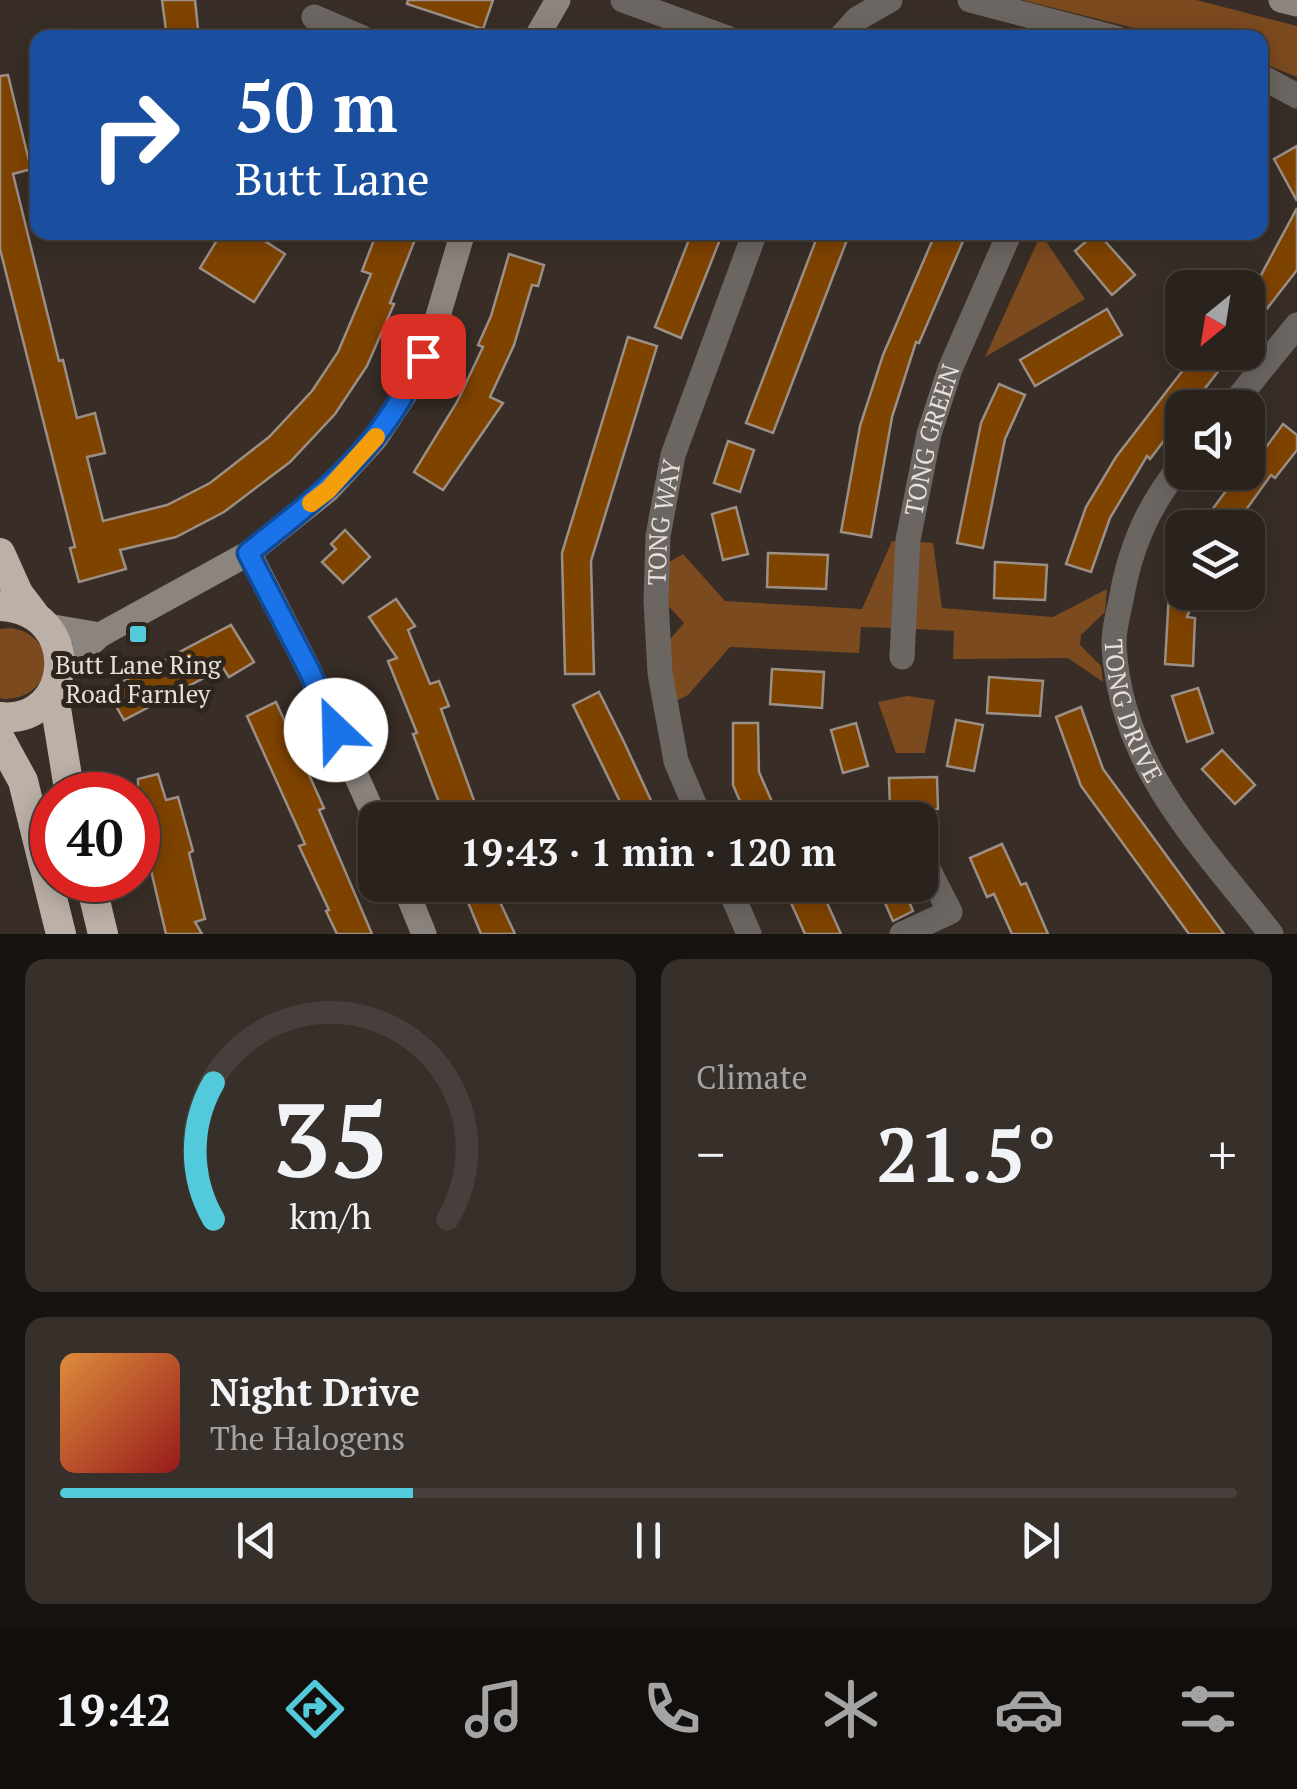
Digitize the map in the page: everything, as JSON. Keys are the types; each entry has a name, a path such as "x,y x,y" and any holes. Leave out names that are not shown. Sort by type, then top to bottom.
{"highway":[{"path":"0,553 18,593 57,642 57,681 67,772"},
{"path":"0,606 18,607 41,620"},
{"path":"0,718 12,719 31,712 57,681"},
{"path":"0,739 23,780 61,934"},
{"path":"95,902 103,934"}],"street":[{"path":"541,30 558,0"},
{"path":"623,0 705,30"},
{"path":"848,30 890,0"},
{"path":"970,0 1078,30"},
{"path":"1281,0 1297,4"},
{"path":"314,17 344,30"},
{"path":"1268,80 1297,96"},
{"path":"57,681 100,635 248,553 328,490 375,439 410,385 436,326 461,240"},
{"name":"TONG WAY","path":"693,802 676,761 660,673 658,536 673,455 752,240"},
{"name":"TONG GREEN","path":"902,657 908,540 930,434 950,369 1006,240"},
{"path":"1245,390 1297,325"},
{"name":"TONG DRIVE","path":"1165,488 1144,517 1128,559 1114,642 1120,689 1136,748 1162,794 1271,934"},
{"path":"248,553 309,670 368,802"},
{"path":"41,620 100,635"},
{"path":"902,934 956,923 938,889"},
{"path":"411,902 424,934"},
{"path":"735,902 749,934"}],"shaded area":[{"path":"1022,0 1196,0 1297,26 1297,77 1268,65 1268,30 1142,30"},
{"path":"1038,240 1045,240 1085,299 985,357"},
{"path":"892,541 901,542 892,628 861,627 859,653 730,647 688,695 674,702 665,645 684,623 662,599 664,565 683,554 725,601 862,609"},
{"path":"920,542 933,543 942,608 1053,617 1107,589 1105,612 1081,635 1080,645 1101,666 1103,682 1068,658 953,659 954,631 915,629"},
{"path":"11,628 38,642 45,666 34,689 4,699 0,698 0,629"},
{"path":"907,696 935,700 925,753 896,753 878,702"}],"building":[{"path":"162,0 195,0 198,30 166,30"},
{"path":"408,0 493,0 483,29 407,4"},
{"path":"8,75 30,165 30,169 13,174 59,361 63,360 77,418 95,413 105,453 87,457 103,521 167,505 210,483 269,437 312,391 338,352 371,274 362,271 374,240 415,240 390,303 394,304 367,366 335,414 290,462 224,512 176,537 120,550 126,569 79,582 70,548 75,547 0,249 0,76"},
{"path":"1297,146 1297,201 1274,159"},
{"path":"1297,208 1297,270 1265,311 1264,270"},
{"path":"217,240 263,240 285,254 254,302 200,268"},
{"path":"689,240 720,240 681,338 655,327"},
{"path":"816,240 847,240 773,433 746,423"},
{"path":"933,240 964,240 919,343 916,342 892,417 871,537 841,532 860,426 883,355"},
{"path":"1088,240 1104,240 1135,275 1112,295 1075,251"},
{"path":"509,254 544,265 538,286 532,285 514,345 490,397 503,403 443,490 414,472 457,402 483,347 478,345"},
{"path":"1107,309 1122,335 1035,386 1020,360"},
{"path":"628,337 657,346 591,561 594,674 565,674 562,553"},
{"path":"1183,370 1219,370 1204,390 1168,390"},
{"path":"999,384 1025,395 1005,439 983,548 957,543 981,423"},
{"path":"1165,393 1165,439 1150,459 1147,456 1110,518 1091,572 1066,564 1086,507 1116,457"},
{"path":"1283,424 1297,435 1297,450 1275,478 1271,475 1265,483 1265,449"},
{"path":"728,441 754,450 740,492 714,483"},
{"path":"1227,490 1260,490 1246,510 1212,510"},
{"path":"736,507 748,554 723,560 712,514"},
{"path":"345,530 370,557 343,583 322,562 336,549 331,544"},
{"path":"768,553 828,555 826,589 767,587"},
{"path":"995,562 1047,565 1045,600 994,598"},
{"path":"396,599 415,626 408,630 430,684 439,681 449,706 441,709 475,802 439,802 388,661 397,658 369,617"},
{"path":"1168,610 1190,610 1187,617 1195,618 1193,666 1165,664"},
{"path":"231,625 254,662 229,677 223,668 124,720 107,690"},
{"path":"772,669 824,672 822,708 770,704"},
{"path":"989,677 1043,681 1040,716 987,713"},
{"path":"1198,688 1213,733 1187,742 1172,696"},
{"path":"599,692 652,802 620,802 573,705"},
{"path":"276,702 324,808 319,810 372,934 337,934 299,846 305,844 247,716"},
{"path":"1081,707 1103,769 1224,934 1189,934 1081,786 1056,717"},
{"path":"956,720 983,725 974,771 947,766"},
{"path":"733,723 758,723 759,772 772,802 740,802 733,785"},
{"path":"856,723 868,766 843,773 831,730"},
{"path":"1222,750 1255,785 1235,804 1202,769"},
{"path":"937,777 938,802 890,802 889,778"},
{"path":"160,780 166,800 178,797 205,919 195,922 202,934 166,934 158,902"},
{"path":"1002,844 1021,885 1026,883 1048,934 1012,934 994,894 987,897 970,858"},
{"path":"468,902 500,902 515,934 481,934"},
{"path":"791,902 827,902 841,934 805,934"},
{"path":"885,902 909,902 913,911 893,921"}],"slow traffic":[{"path":"311,503 376,437"}],"place":[{"name":"Butt Lane Ring Road Farnley","path":"138,634"}],"route":[{"path":"336,730 248,553 328,490 375,439 410,385 423,356"}]}
